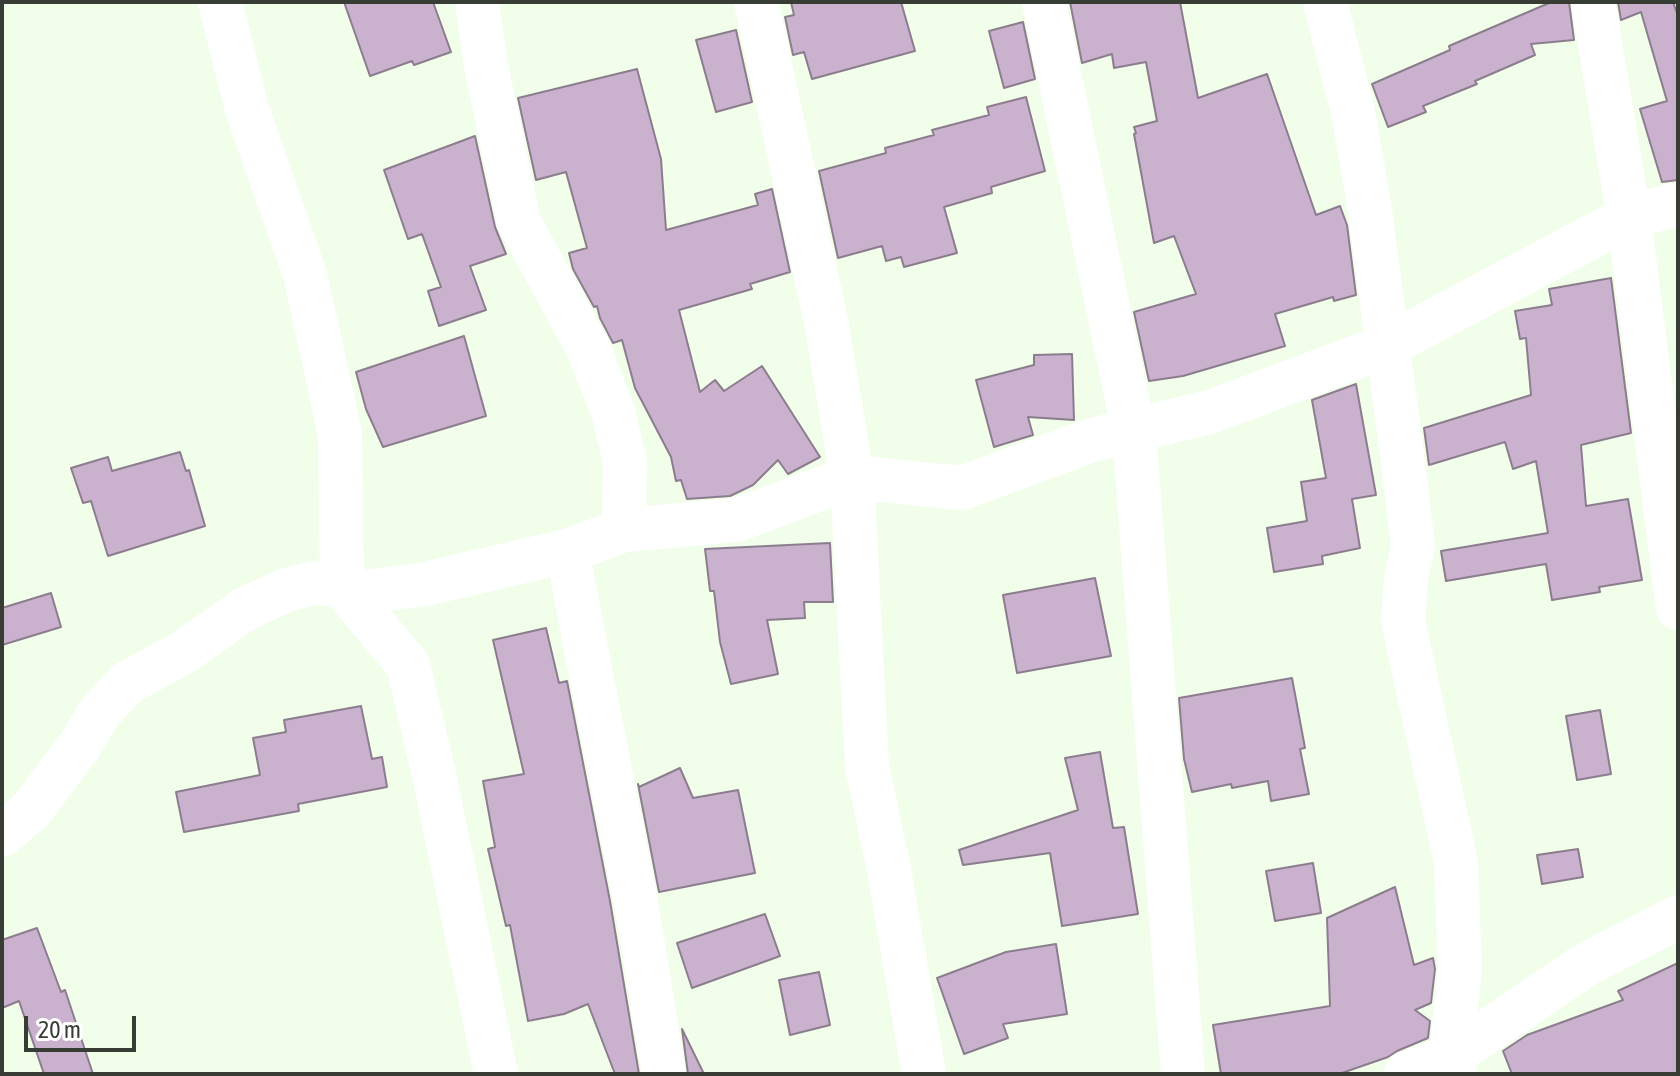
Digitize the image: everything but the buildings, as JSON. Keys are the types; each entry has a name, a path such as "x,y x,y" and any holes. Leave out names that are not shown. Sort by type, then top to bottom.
{"street":[{"path":"220,2 247,109 305,275 340,434 342,586 408,665 496,1074"},
{"path":"477,2 486,66 519,222 589,350 613,412 625,462 624,530"},
{"path":"756,2 826,321 852,477 867,766 889,870 924,1074"},
{"path":"1044,2 1134,432 1183,1074"},
{"path":"1325,2 1353,112 1370,210 1413,546 1406,579 1403,621 1456,862 1460,970 1452,1065"},
{"path":"1593,2 1629,217 1678,608"},
{"path":"2,835 32,809 80,745 100,712 127,683 184,652 245,609 286,590 314,583 367,592 425,584 567,551 624,530 737,520 852,477 962,488 1092,440 1210,412 1386,346 1629,217 1678,204"},
{"path":"567,551 638,914 664,1074"},
{"path":"1406,1074 1452,1065 1585,965 1678,917"}]}
